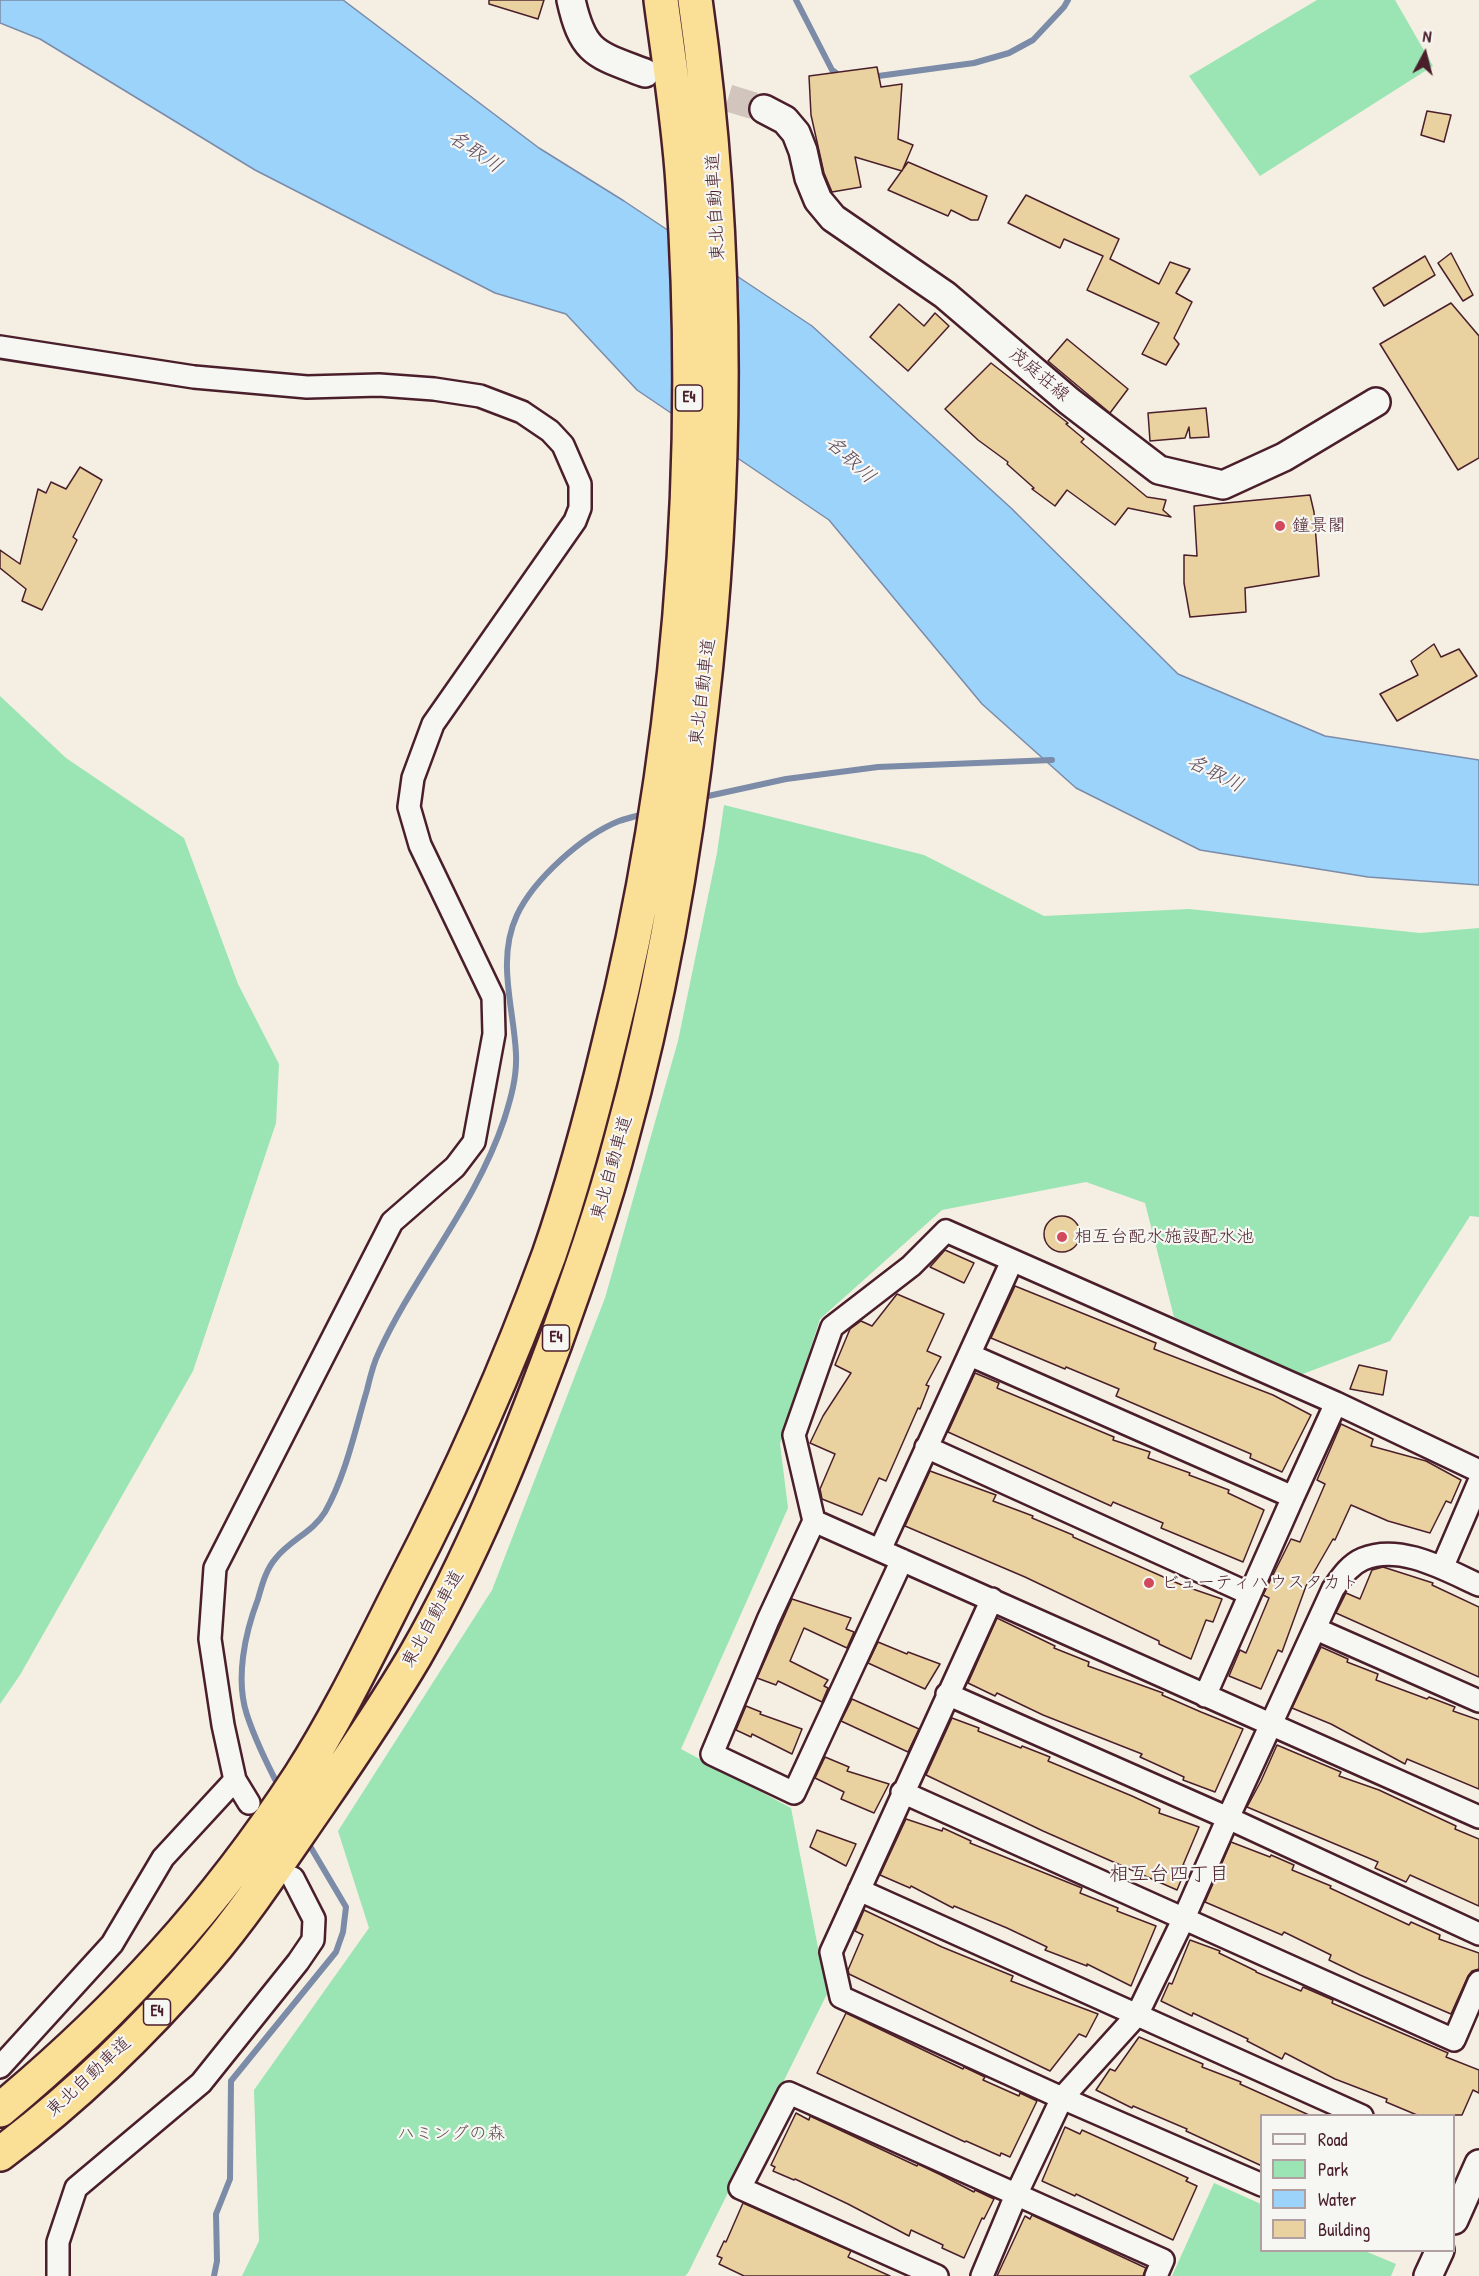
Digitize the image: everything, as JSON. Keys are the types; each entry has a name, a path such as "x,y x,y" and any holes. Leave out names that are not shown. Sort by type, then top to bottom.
{"highway":[{"path":"654,0 675,106"},
{"name":"東北自動車道","path":"0,2110 69,2051 133,1989 202,1913 259,1811 301,1774 335,1715 425,1542 510,1356 550,1250 589,1126 641,906 653,833 680,618 690,327 683,178 661,0"},
{"name":"東北自動車道","path":"0,2154 90,2079 150,2019 292,1862 316,1808 415,1655 465,1560 510,1460 586,1257 621,1140 656,995 687,826 710,634 717,543 721,432 722,201 695,0"},
{"path":"706,0 722,201"}],"street":[{"path":"571,0 579,28 590,46 612,60 645,73"},
{"name":"茂庭荘線","path":"764,109 785,120 796,133 818,200 833,218 945,295 1069,401 1159,470 1223,485 1284,457 1376,402"},
{"path":"0,346 194,377 308,387 390,385 480,396 522,412 550,431 563,445 580,484 579,508 575,521 434,724 413,778 409,807 420,845 493,997 494,1034 474,1142 455,1167 392,1222 215,1568 210,1639 223,1725 235,1780 259,1811"},
{"path":"902,1560 794,1794 712,1754 768,1620 814,1521 794,1435 832,1327 911,1266 946,1230 1336,1403 1479,1471"},
{"path":"880,1550 1012,1260"},
{"path":"970,1354 1293,1497"},
{"path":"1205,1695 1336,1403"},
{"path":"926,1447 1250,1594"},
{"path":"1442,1568 1479,1482"},
{"path":"814,1521 1479,1817"},
{"path":"982,2276 1016,2195 1062,2098 1137,2016 1185,1918 1228,1818 1333,1589 1346,1571 1363,1559 1384,1555 1412,1557 1479,1585"},
{"path":"992,1599 831,1952 841,1997 1260,2185"},
{"path":"1316,1629 1479,1701"},
{"path":"947,1694 1228,1818 1479,1934"},
{"path":"0,2067 112,1944 163,1858 235,1780"},
{"path":"902,1792 1454,2040 1479,1982"},
{"path":"58,2276 58,2242 76,2188 201,2083 313,1940 314,1919 292,1862"},
{"path":"860,1890 1360,2114"},
{"path":"937,2276 740,2188 789,2093 1163,2260 1156,2276"},
{"path":"1455,2218 1479,2164"},
{"path":"1428,2276 1439,2252"}],"green space":[{"path":"1317,0 1395,0 1433,66 1260,176 1189,76"},
{"path":"0,696 66,758 184,838 238,984 279,1064 276,1123 193,1371 20,1675 0,1704"},
{"name":"ハミングの森","path":"724,805 924,855 1044,916 1189,909 1420,933 1479,928 1479,1217 1470,1216 1390,1341 1300,1375 1174,1317 1145,1203 1086,1182 942,1210 820,1319 780,1444 788,1508 681,1749 791,1808 827,1994 688,2273 685,2276 242,2276 259,2241 254,2090 369,1928 338,1831 492,1590 605,1298 678,1041 717,853"},
{"path":"1214,2183 1260,2204 1260,2252 1367,2252 1396,2264 1391,2276 1172,2276"}],"water":[{"name":"名取川","path":"0,0 343,0 539,148 624,201 812,326 1011,508 1178,674 1325,736 1479,760 1479,885 1368,877 1200,850 1076,788 982,704 829,520 637,390 566,314 495,293 255,170 40,39 0,23"}],"building":[{"path":"489,0 544,0 538,19 489,4"},
{"path":"877,67 881,87 902,84 898,139 913,145 902,171 855,157 861,187 832,192 824,173 811,115 809,76"},
{"path":"1427,111 1451,115 1444,142 1421,135"},
{"path":"908,162 987,196 978,220 971,220 951,210 948,216 888,190"},
{"path":"1026,195 1119,239 1110,259 1159,284 1170,262 1190,269 1176,293 1192,302 1174,338 1179,344 1166,365 1142,354 1159,323 1087,290 1103,256 1064,239 1060,248 1008,223"},
{"path":"1451,253 1473,295 1463,301 1438,263"},
{"path":"1425,256 1435,275 1384,306 1373,288"},
{"path":"1451,303 1479,336 1479,458 1458,470 1380,344"},
{"path":"899,304 924,326 935,313 949,326 908,371 870,337"},
{"path":"1067,339 1128,389 1110,413 1048,361"},
{"path":"991,363 1068,423 1066,424 1084,439 1081,442 1147,497 1166,500 1163,510 1171,517 1128,508 1115,525 1067,490 1055,506 1032,489 1034,488 1007,464 1008,462 978,440 945,409"},
{"path":"1206,408 1209,437 1190,438 1189,427 1185,438 1150,441 1148,413"},
{"path":"80,467 102,480 73,537 77,540 42,610 22,601 26,589 0,568 0,550 20,564 38,489 46,493 51,482 66,489"},
{"path":"1310,495 1314,512 1319,576 1245,588 1246,612 1190,617 1184,583 1184,555 1197,556 1194,506"},
{"path":"1434,644 1441,657 1459,649 1477,676 1397,721 1380,694 1418,675 1411,661"},
{"name":"相互台配水施設配水池","path":"1062,1216 1074,1222 1080,1234 1074,1246 1062,1252 1050,1246 1044,1234 1050,1222"},
{"path":"945,1250 974,1263 964,1283 930,1267"},
{"path":"1015,1286 1156,1343 1154,1349 1273,1395 1311,1415 1282,1472 1250,1458 1251,1454 1116,1396 1119,1389 991,1338"},
{"path":"897,1294 944,1314 927,1351 941,1357 926,1385 929,1386 920,1409 918,1408 886,1481 879,1478 862,1515 822,1499 820,1489 835,1454 810,1443 823,1416 851,1373 835,1365 850,1329 861,1321 872,1326"},
{"path":"1359,1365 1387,1371 1383,1395 1350,1389"},
{"path":"975,1373 999,1383 997,1388 1114,1437 1113,1440 1150,1452 1148,1458 1229,1490 1228,1493 1264,1510 1243,1562 1161,1528 1163,1523 1113,1502 1111,1506 948,1432"},
{"path":"1341,1424 1373,1439 1371,1446 1426,1461 1461,1480 1451,1503 1446,1501 1430,1533 1388,1521 1351,1505 1335,1540 1333,1539 1306,1586 1282,1652 1278,1650 1261,1689 1229,1676 1240,1650 1246,1653 1269,1598 1263,1595 1291,1539 1300,1542 1325,1484 1317,1480"},
{"path":"930,1471 996,1495 993,1501 1033,1516 1032,1518 1184,1586 1222,1599 1213,1622 1206,1620 1191,1659 1159,1644 1159,1641 1025,1577 905,1526"},
{"path":"1383,1567 1433,1583 1432,1585 1479,1607 1479,1677 1336,1613 1346,1593 1360,1599 1372,1570"},
{"path":"792,1599 851,1618 846,1629 854,1632 847,1648 804,1628 790,1661 828,1680 824,1686 828,1688 822,1702 778,1681 776,1685 757,1678"},
{"path":"997,1618 1055,1646 1054,1648 1089,1662 1088,1666 1163,1693 1162,1695 1243,1729 1215,1792 1183,1780 1184,1777 1140,1757 1142,1754 1043,1715 997,1693 995,1696 968,1683"},
{"path":"878,1642 940,1664 925,1689 868,1663"},
{"path":"1321,1647 1348,1659 1347,1662 1378,1674 1376,1680 1455,1707 1453,1711 1479,1720 1479,1789 1407,1759 1405,1764 1331,1724 1292,1708"},
{"path":"852,1699 919,1729 908,1752 841,1721"},
{"path":"746,1706 761,1712 760,1714 802,1729 792,1754 752,1734 751,1737 736,1730"},
{"path":"952,1718 979,1728 978,1731 1050,1757 1048,1761 1160,1809 1159,1813 1199,1827 1183,1865 1187,1866 1177,1890 1043,1831 926,1775"},
{"path":"1277,1745 1341,1772 1339,1776 1379,1790 1479,1839 1479,1906 1410,1875 1406,1882 1375,1868 1378,1862 1247,1807"},
{"path":"825,1757 849,1767 847,1771 889,1784 874,1813 841,1799 844,1792 815,1778"},
{"path":"906,1819 942,1831 943,1828 971,1841 970,1843 1082,1888 1080,1893 1156,1926 1131,1986 1087,1964 1087,1966 1045,1950 1047,1947 1007,1928 954,1906 953,1908 911,1886 910,1888 880,1875"},
{"path":"817,1830 856,1844 846,1866 810,1847"},
{"path":"1231,1842 1294,1865 1292,1870 1331,1886 1330,1888 1409,1925 1411,1922 1440,1935 1439,1939 1479,1953 1479,1969 1472,1971 1468,1976 1451,2014 1329,1960 1331,1955 1284,1932 1282,1935 1205,1902"},
{"path":"864,1910 942,1947 1013,1976 1011,1981 1098,2014 1086,2037 1079,2034 1050,2071 849,1974 848,1970 863,1935 855,1931"},
{"path":"1190,1940 1220,1951 1219,1953 1256,1972 1301,1991 1303,1987 1333,2000 1332,2003 1448,2053 1446,2057 1479,2070 1479,2093 1473,2090 1462,2115 1415,2114 1386,2102 1387,2099 1335,2079 1285,2053 1282,2059 1247,2041 1248,2039 1193,2013 1192,2016 1161,2001 1169,1983 1172,1984"},
{"path":"846,2013 963,2069 964,2067 985,2077 983,2080 1019,2096 1020,2093 1037,2101 1010,2157 1001,2153 1000,2156 965,2142 817,2073"},
{"path":"1139,2037 1203,2064 1202,2067 1241,2082 1240,2084 1307,2114 1260,2114 1260,2165 1186,2131 1187,2129 1133,2106 1132,2108 1096,2090 1110,2069 1115,2071"},
{"path":"796,2113 809,2120 810,2116 917,2166 918,2164 974,2192 975,2190 994,2199 984,2219 982,2218 964,2258 911,2230 909,2236 848,2204 773,2171 775,2167 771,2165"},
{"path":"1065,2127 1080,2134 1082,2130 1188,2178 1186,2181 1197,2186 1173,2240 1076,2194 1075,2196 1042,2181"},
{"path":"743,2203 851,2251 848,2257 890,2276 744,2276 719,2264 722,2258 717,2256 724,2241 726,2242"},
{"path":"1032,2215 1146,2268 1143,2276 997,2276 1025,2216 1030,2219"}],"waterway":[{"path":"796,0 832,70 840,76"},
{"path":"871,77 974,63 1009,53 1033,40 1068,0"},
{"path":"699,798 786,779 878,767 1052,760"},
{"path":"279,1787 250,1724 243,1701 243,1656 253,1612 265,1577 273,1562 282,1552 314,1525 325,1512 344,1468 377,1357 410,1294 478,1180 504,1120 516,1071 515,1037 507,967 511,932 517,915 547,873 575,848 619,821 646,813"},
{"path":"214,2276 217,2261 216,2214 230,2179 231,2081 336,1952 343,1932 346,1907 307,1841"}],"tunnel":[{"path":"689,86 764,109"}],"place":[{"name":"鐘景閣","path":"1280,526"},
{"name":"相互台配水施設配水池","path":"1062,1237"},
{"name":"ビューティハウスタカト","path":"1149,1583"}],"district":[{"name":"相互台四丁目","path":"1169,1875"}]}
